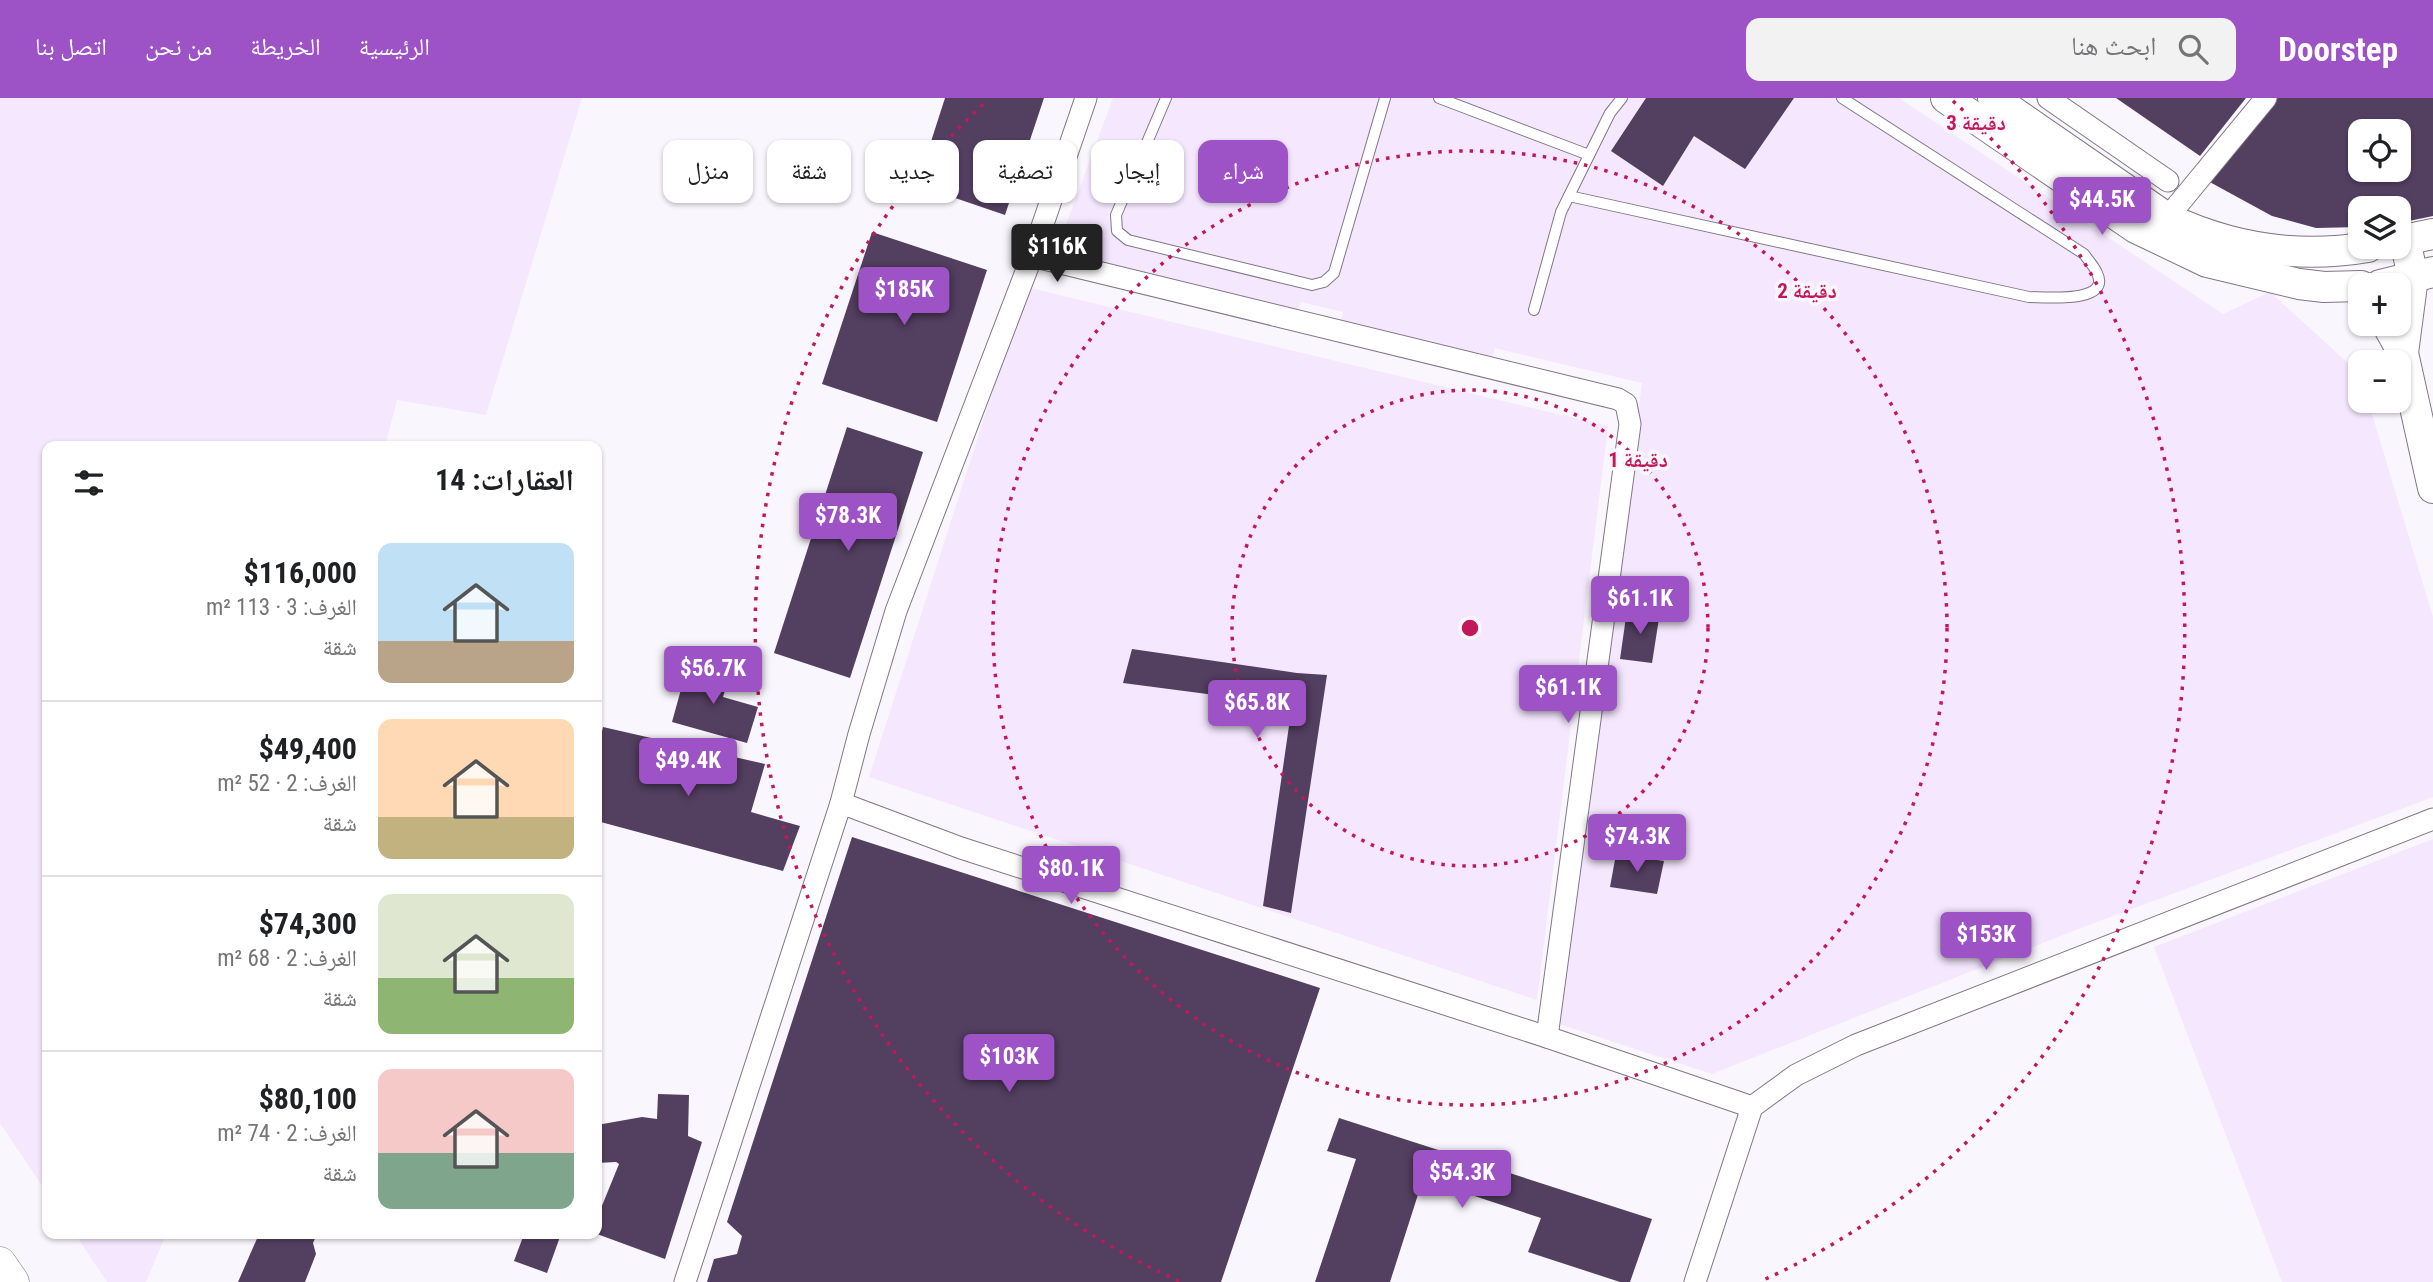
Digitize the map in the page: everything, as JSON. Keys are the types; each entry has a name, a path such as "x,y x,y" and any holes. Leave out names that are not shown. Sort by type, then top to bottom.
{"main road":[{"path":"0,1263 13,1282"}],"street":[{"path":"685,1282 841,803 896,611 1032,256 1086,98"},
{"path":"1946,98 2136,229 2207,262 2299,284 2348,286"},
{"path":"1993,98 2063,149 2167,218 2199,233 2263,249 2305,252 2348,249"},
{"path":"2048,98 2168,181"},
{"path":"2167,218 2266,98"},
{"path":"2404,350 2423,275 2413,238"},
{"path":"1032,256 1618,399 1626,404 1630,424 1546,1037"},
{"path":"2411,390 2433,488"},
{"path":"841,803 961,848 1546,1037 1752,1107"},
{"path":"1695,1282 1752,1107 1796,1075 1856,1045 2433,819"}],"lane":[{"path":"1167,98 1116,215 1117,231 1128,240 1312,285 1324,282 1334,272 1385,98"},
{"path":"1439,98 1589,155"},
{"path":"1534,310 1561,212 1610,113 1621,98"},
{"path":"1569,196 2029,297 2077,297 2093,292 2098,285 2099,274 2084,254 1842,98"}],"shaded area":[{"path":"0,98 582,98 486,415 397,400 386,441 42,441 42,1186 0,1123"},
{"path":"1113,98 1899,98 2223,314 2270,292 2348,363 2348,413 2372,413 2433,617 2433,797 2086,926 1712,1074 1559,1024 1642,383 1495,348 1490,364 1338,330 1343,312 1301,302 1296,318 1087,271 1091,256 1058,246 1074,203 1077,203 1077,195 1091,157 1091,203 1184,203 1184,140 1097,140"},
{"path":"1026,287 1608,426 1537,1000 869,777"},
{"path":"2433,839 2433,1282 2282,1282 2154,947"},
{"path":"78,1239 164,1239 146,1282 107,1282"}],"building":[{"path":"945,98 1044,98 1030,140 973,140 973,203 1009,203 1005,215 959,199 959,140 931,140"},
{"path":"1646,98 1794,98 1745,169 1694,136 1663,186 1611,151"},
{"path":"2116,98 2246,98 2200,156"},
{"path":"2277,98 2433,98 2433,216 2411,221 2411,196 2348,196 2348,227 2316,228 2272,216 2206,180"},
{"path":"872,232 987,270 937,422 822,384"},
{"path":"847,427 923,452 850,678 774,653"},
{"path":"1627,610 1660,612 1652,663 1620,659"},
{"path":"1132,649 1327,675 1291,913 1263,906 1292,705 1123,683"},
{"path":"688,664 730,675 723,697 758,707 747,743 672,722"},
{"path":"603,727 765,764 751,812 800,826 783,871 602,822"},
{"path":"852,837 1320,988 1221,1282 707,1282 714,1259 737,1254 742,1236 727,1222"},
{"path":"1616,854 1664,861 1657,894 1610,887"},
{"path":"658,1094 689,1095 688,1136 702,1142 665,1259 602,1236 602,1206 619,1164 602,1163 602,1124 642,1117 657,1119"},
{"path":"1339,1118 1652,1219 1630,1282 1620,1282 1528,1252 1541,1218 1423,1179 1390,1282 1315,1282 1356,1159 1327,1151"},
{"path":"257,1239 315,1239 316,1254 305,1282 238,1282"},
{"path":"522,1239 559,1239 547,1273 514,1261"}]}
